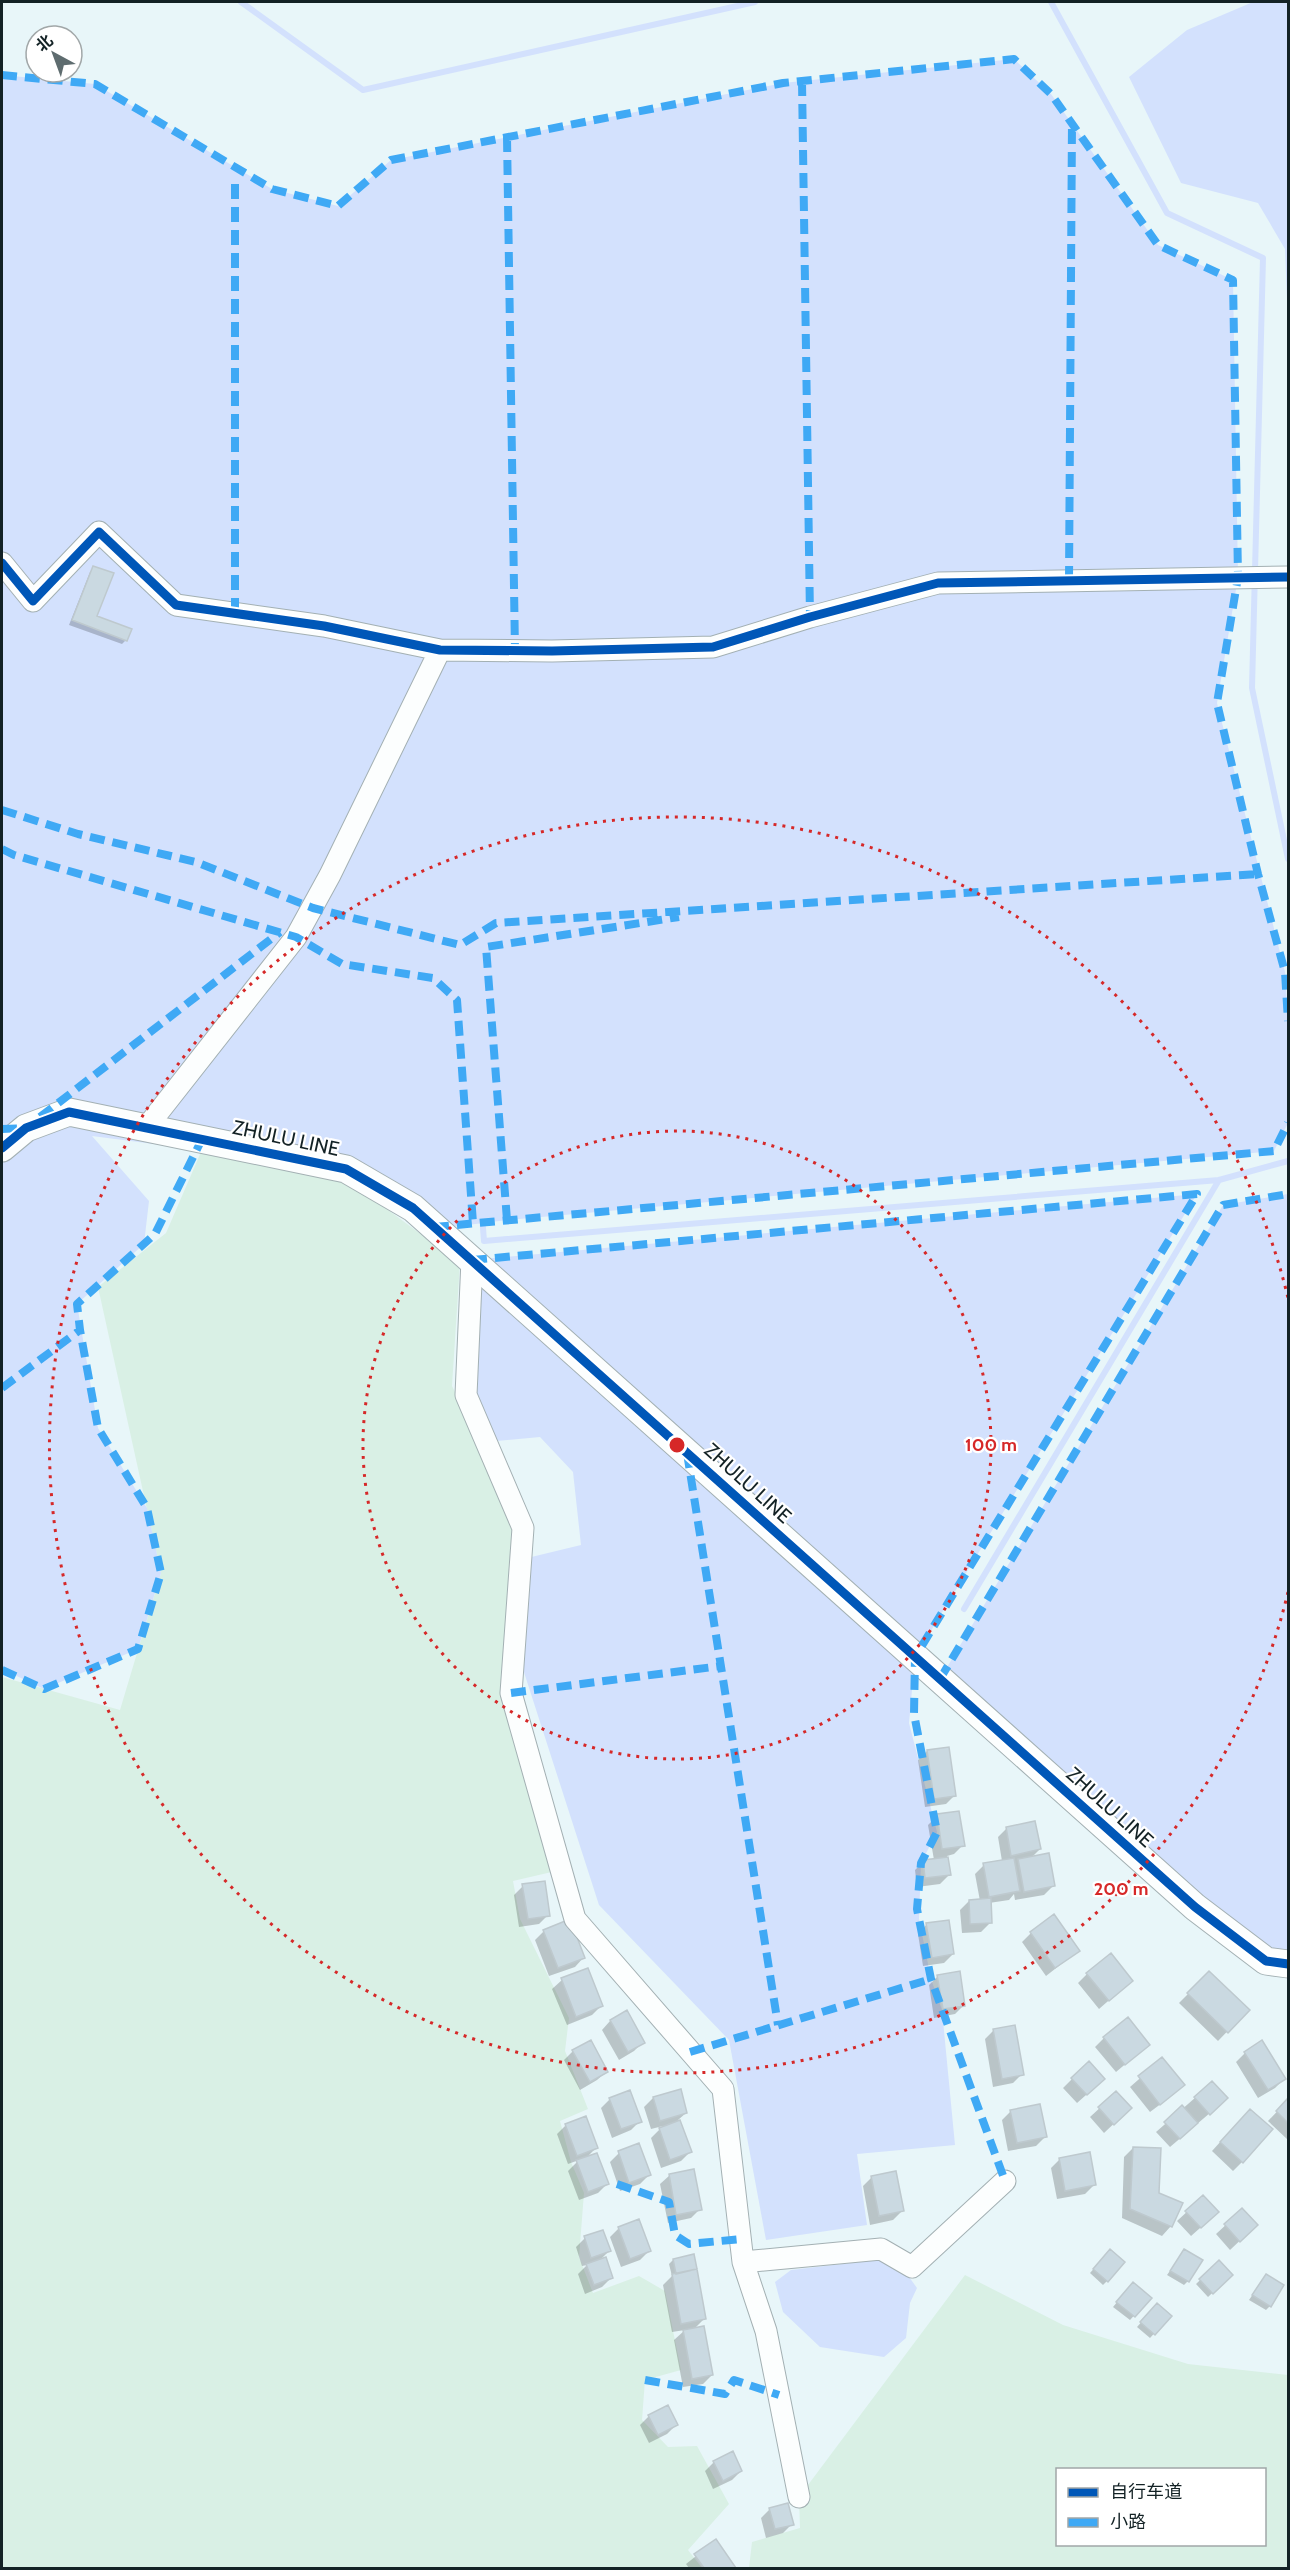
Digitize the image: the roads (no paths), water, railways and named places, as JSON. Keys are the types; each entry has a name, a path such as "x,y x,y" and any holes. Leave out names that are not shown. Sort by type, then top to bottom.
{"street":[{"path":"2,563 33,601 99,532 176,605 324,626 440,650 552,651 713,647 810,617 938,583 1269,577"},
{"path":"146,1128 302,924 330,874 440,650"},
{"name":"ZHULU LINE","path":"2,1148 14,1128 69,1112 346,1168 413,1208 1195,1907 1266,1961 1288,1964"},
{"path":"472,1260 466,1395 523,1528 510,1693 574,1919 723,2089 743,2262 766,2331 800,2498"},
{"path":"743,2262 881,2249 912,2267 1005,2181"}],"water":[{"path":"1253,2 1288,2 1288,324 1285,249 1258,203 1181,183 1129,77 1187,30"},
{"path":"1014,59 1051,94 1158,245 1233,280 1238,577 1217,703 1285,972 1288,1021 1288,1123 1274,1151 507,1220 436,1229 346,1169 92,1136 149,1201 144,1244 77,1304 98,1428 147,1508 161,1573 138,1649 44,1689 2,1669 2,75 24,77 24,84 95,84 272,189 338,206 391,160 783,83"},
{"path":"1197,1194 915,1657 909,1723 937,1832 921,1863 919,1919 931,1979 942,2010 955,2145 857,2154 867,2225 766,2240 729,2040 599,1905 512,1635 519,1560 581,1545 573,1472 540,1437 486,1442 466,1395 472,1260"},
{"path":"1288,1194 1288,1964 1266,1961 940,1679 1223,1205"},
{"path":"876,2260 904,2270 917,2288 910,2303 906,2338 884,2357 820,2347 783,2312 775,2282 791,2270"}],"waterway":[{"path":"241,2 363,90 755,2"},
{"path":"1051,2 1167,213 1263,258 1252,688 1288,859"},
{"path":"482,1215 484,1241 1219,1180 1288,1161"},
{"path":"964,1609 1219,1180"}]}
